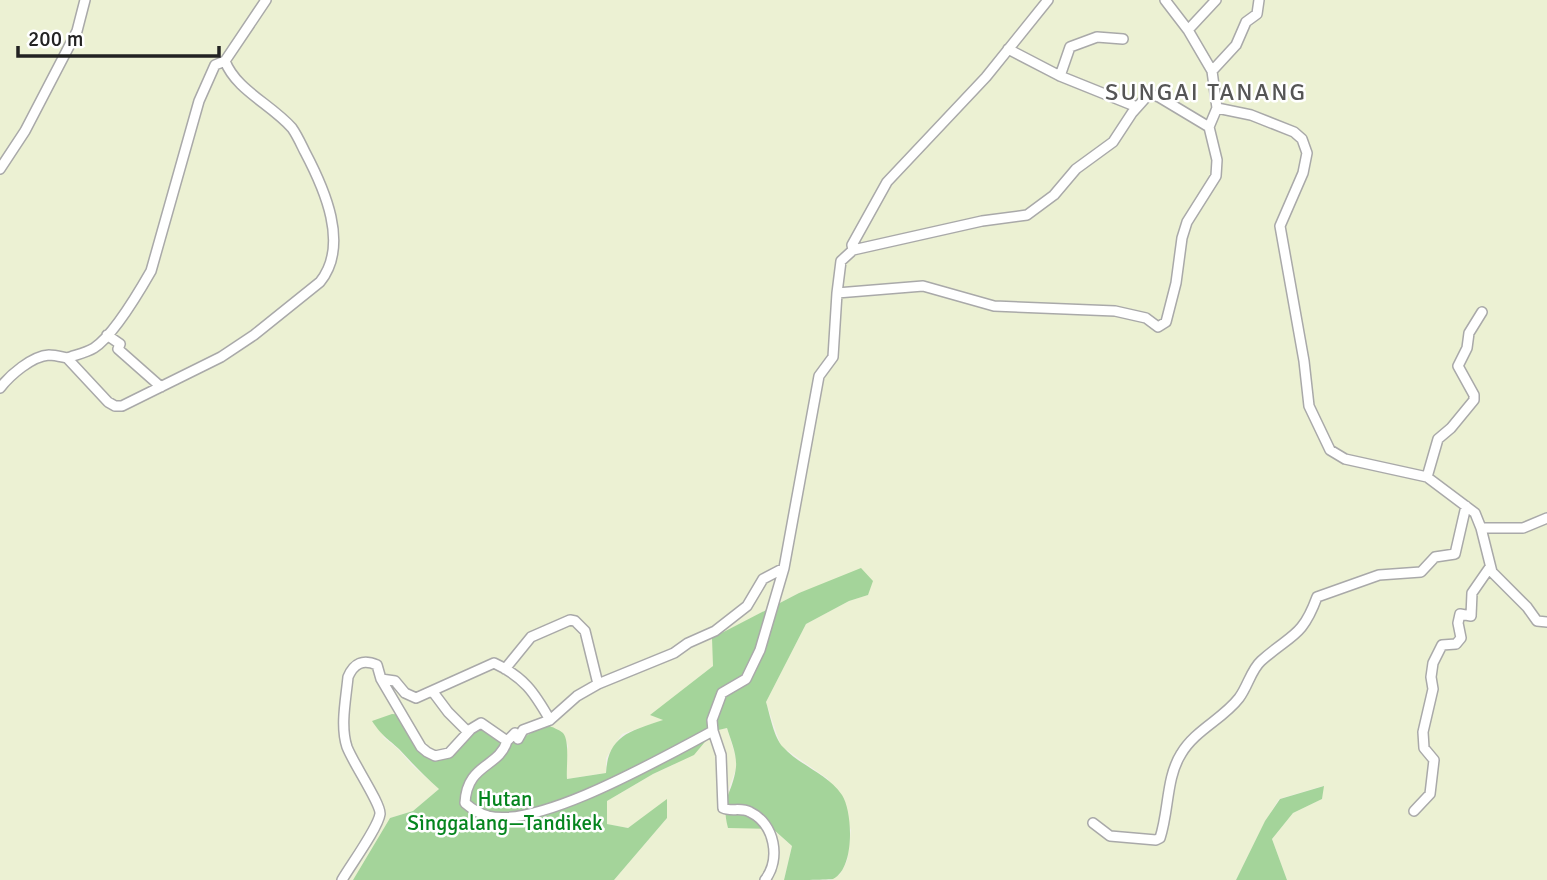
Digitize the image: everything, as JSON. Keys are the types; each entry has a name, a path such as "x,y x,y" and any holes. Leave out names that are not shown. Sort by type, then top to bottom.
{"street":[{"path":"0,169 25,131 77,31 85,0"},
{"path":"0,388 31,362 48,355 67,358 93,349 138,295 151,271 199,101 215,65 225,61 266,0"},
{"path":"853,250 852,245 887,182 986,77 1048,0"},
{"path":"837,293 923,286 994,306 1115,311 1146,318 1158,327 1163,326 1176,283 1182,237 1187,222 1216,176 1217,160 1209,127 1217,108 1212,71 1188,30 1165,0"},
{"path":"1188,30 1216,0"},
{"path":"1212,71 1236,45 1246,22 1257,14 1259,0"},
{"path":"1060,76 1069,47 1097,37 1123,39"},
{"path":"1009,49 1060,76 1137,107"},
{"path":"67,358 108,402 122,406 221,357 254,335 320,282 328,272 332,259 333,233 326,200 315,172 293,130 238,82 225,61"},
{"path":"765,880 774,852 772,835 750,812 739,809 727,811 723,808 720,755 713,731 714,711 722,693 746,679 761,650 784,568 819,376 833,357 841,261 853,250 978,222 1027,215 1054,195 1076,169 1113,142 1149,94 1209,127"},
{"path":"1217,108 1251,115 1294,132 1302,139 1307,153 1303,173 1280,226 1304,361 1309,406 1330,450 1345,459 1427,477 1475,513 1492,572 1527,607 1537,621 1547,622"},
{"path":"1427,477 1438,439 1474,400 1474,395 1458,366 1467,348 1469,333 1482,312"},
{"path":"107,335 120,344 118,349 161,387"},
{"path":"1093,824 1110,836 1156,840 1160,838 1173,774 1181,753 1238,698 1259,663 1299,632 1308,620 1317,597 1379,575 1421,572 1435,557 1455,554 1466,506"},
{"path":"1481,528 1523,528 1547,518"},
{"path":"713,731 610,785 534,813 489,817 465,803 466,789 474,774 498,755 515,733 518,739 523,730 550,720 577,696 598,684 674,653 715,631 747,606 763,579 784,568"},
{"path":"1414,811 1430,794 1434,760 1424,748 1423,732 1433,689 1433,663 1442,645 1456,644 1461,638 1458,624 1460,614 1471,615 1472,593 1490,568"},
{"path":"505,670 531,637 570,620 575,621 585,631 598,684"},
{"path":"342,880 380,815 378,802 370,794 345,737 348,677 352,668 368,661 377,665 381,679 421,747 435,756 449,753 468,732 481,723 507,741"},
{"path":"381,679 395,681 410,697 416,698 494,663 514,674 535,693 550,720"},
{"path":"433,692 468,732"}],"green space":[{"path":"0,0 1547,0 1547,880 1287,880 1272,839 1293,813 1322,799 1323,786 1279,799 1236,880 831,880 840,874 847,861 851,830 828,779 781,746 766,702 806,624 849,601 868,595 827,583 799,593 713,638 713,666 651,715 664,720 622,734 606,758 606,773 567,779 565,757 568,746 563,733 511,744 473,732 458,750 446,756 382,736 439,789 413,811 390,818 353,880 0,880"},
{"name":"Hutan Singgalang—Tandikek","path":"861,568 873,581 868,595 849,601 806,624 766,702 780,743 790,754 836,787 846,803 850,826 848,853 840,873 833,879 784,880 792,846 773,829 728,828 725,809 736,762 727,728 714,731 694,755 653,774 607,801 607,824 628,828 667,799 667,818 614,880 353,880 390,818 413,811 439,789 372,721 392,714 408,715 423,745 434,755 458,750 477,729 496,732 512,743 547,725 562,732 565,737 567,779 606,773 611,750 616,742 631,732 663,720 650,715 713,666 712,638 799,593"},
{"path":"727,728 736,758 736,769 728,790 792,846 784,880 614,880 667,818 667,800 628,828 607,824 607,801 673,765 714,730"},
{"path":"1324,786 1322,799 1293,813 1272,839 1287,880 1236,880 1265,821 1280,799"}],"district":[{"name":"SUNGAI TANANG","path":"1206,92"}]}
